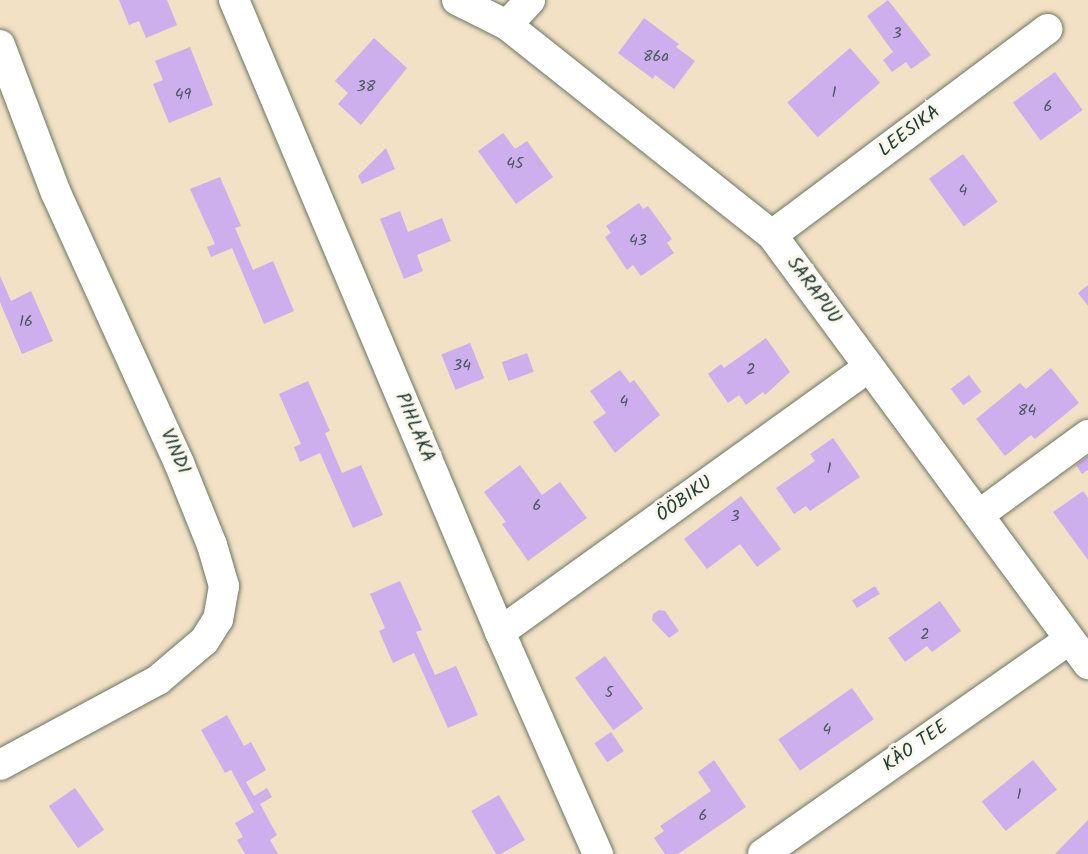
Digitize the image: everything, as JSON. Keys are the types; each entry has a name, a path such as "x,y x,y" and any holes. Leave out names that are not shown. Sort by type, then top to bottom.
{"street":[{"name":"PIHLAKA","path":"233,0 500,632 598,854"},
{"name":"SARAPUU","path":"457,0 507,25 772,235 1088,664"},
{"path":"507,25 530,0"},
{"name":"LEESIKA","path":"772,235 1047,29"},
{"name":"VINDI","path":"0,46 57,193 179,463 212,545 224,586 218,619 204,641 158,680 0,765"},
{"name":"ÖÖBIKU","path":"500,632 869,368"},
{"path":"980,514 1088,435"},
{"name":"KÄO TEE","path":"763,854 1069,640"}],"building":[{"path":"119,0 167,0 177,25 146,38 139,21 129,25"},
{"path":"888,0 931,55 911,69 906,62 892,72 883,60 893,52 867,16"},
{"path":"644,18 679,44 676,47 695,61 674,89 655,75 653,79 618,53"},
{"path":"374,38 407,68 361,125 338,104 348,93 335,81"},
{"path":"190,47 213,105 169,123 153,84 163,80 155,61"},
{"path":"850,48 880,83 818,137 787,102"},
{"path":"1055,72 1083,110 1041,141 1013,103"},
{"path":"503,133 515,149 527,141 553,177 516,204 478,151"},
{"path":"386,148 395,169 362,184 358,176"},
{"path":"963,154 998,202 964,226 929,179"},
{"path":"220,177 241,226 235,228 253,270 273,261 294,311 264,324 232,248 211,257 207,247 215,244 190,189"},
{"path":"639,203 643,209 648,206 672,239 667,243 674,253 641,276 633,265 627,270 605,237 611,233 606,226"},
{"path":"400,211 408,232 442,218 451,241 417,255 423,271 404,279 380,219"},
{"path":"0,276 11,301 31,291 53,341 22,354 0,302"},
{"path":"1088,285 1088,306 1078,293"},
{"path":"766,338 790,372 765,395 763,392 746,405 739,395 728,403 708,374 721,364 724,368"},
{"path":"470,343 484,378 455,390 441,355"},
{"path":"527,353 534,372 508,381 502,362"},
{"path":"1051,368 1079,403 1035,439 1031,435 1005,456 976,419 1020,383 1026,389"},
{"path":"620,370 630,383 634,380 660,415 615,453 593,422 606,413 590,391"},
{"path":"969,375 982,392 963,406 951,389"},
{"path":"308,381 330,431 325,433 342,473 361,465 383,515 353,528 320,453 300,462 294,447 301,444 279,394"},
{"path":"833,438 860,477 810,511 806,506 794,514 776,488 815,461 810,454"},
{"path":"1088,456 1088,470 1082,474 1076,465"},
{"path":"520,465 542,495 560,482 587,518 528,561 502,524 506,522 484,492"},
{"path":"1083,491 1088,498 1088,560 1053,512"},
{"path":"741,496 781,549 757,567 740,544 707,569 684,539"},
{"path":"400,581 422,630 416,632 435,675 456,666 478,715 448,728 414,653 393,663 379,631 385,628 370,594"},
{"path":"875,586 880,594 857,608 852,600"},
{"path":"940,601 961,631 932,652 927,646 905,662 888,638"},
{"path":"659,610 665,611 679,631 669,638 652,620 653,614"},
{"path":"605,656 643,709 613,730 575,678"},
{"path":"852,688 874,719 800,771 778,740"},
{"path":"227,715 244,746 251,742 266,770 246,782 254,796 267,788 272,797 260,804 277,835 270,840 278,854 245,854 237,840 243,837 235,823 254,812 231,770 225,773 201,730"},
{"path":"611,732 624,751 607,762 594,743"},
{"path":"714,760 746,807 678,854 665,854 654,838 664,831 660,826 711,791 698,772"},
{"path":"1033,760 1057,790 1006,831 982,802"},
{"path":"75,788 104,830 78,848 49,806"},
{"path":"499,795 525,840 496,854 471,811"},
{"path":"1088,820 1088,854 1055,854"}]}
